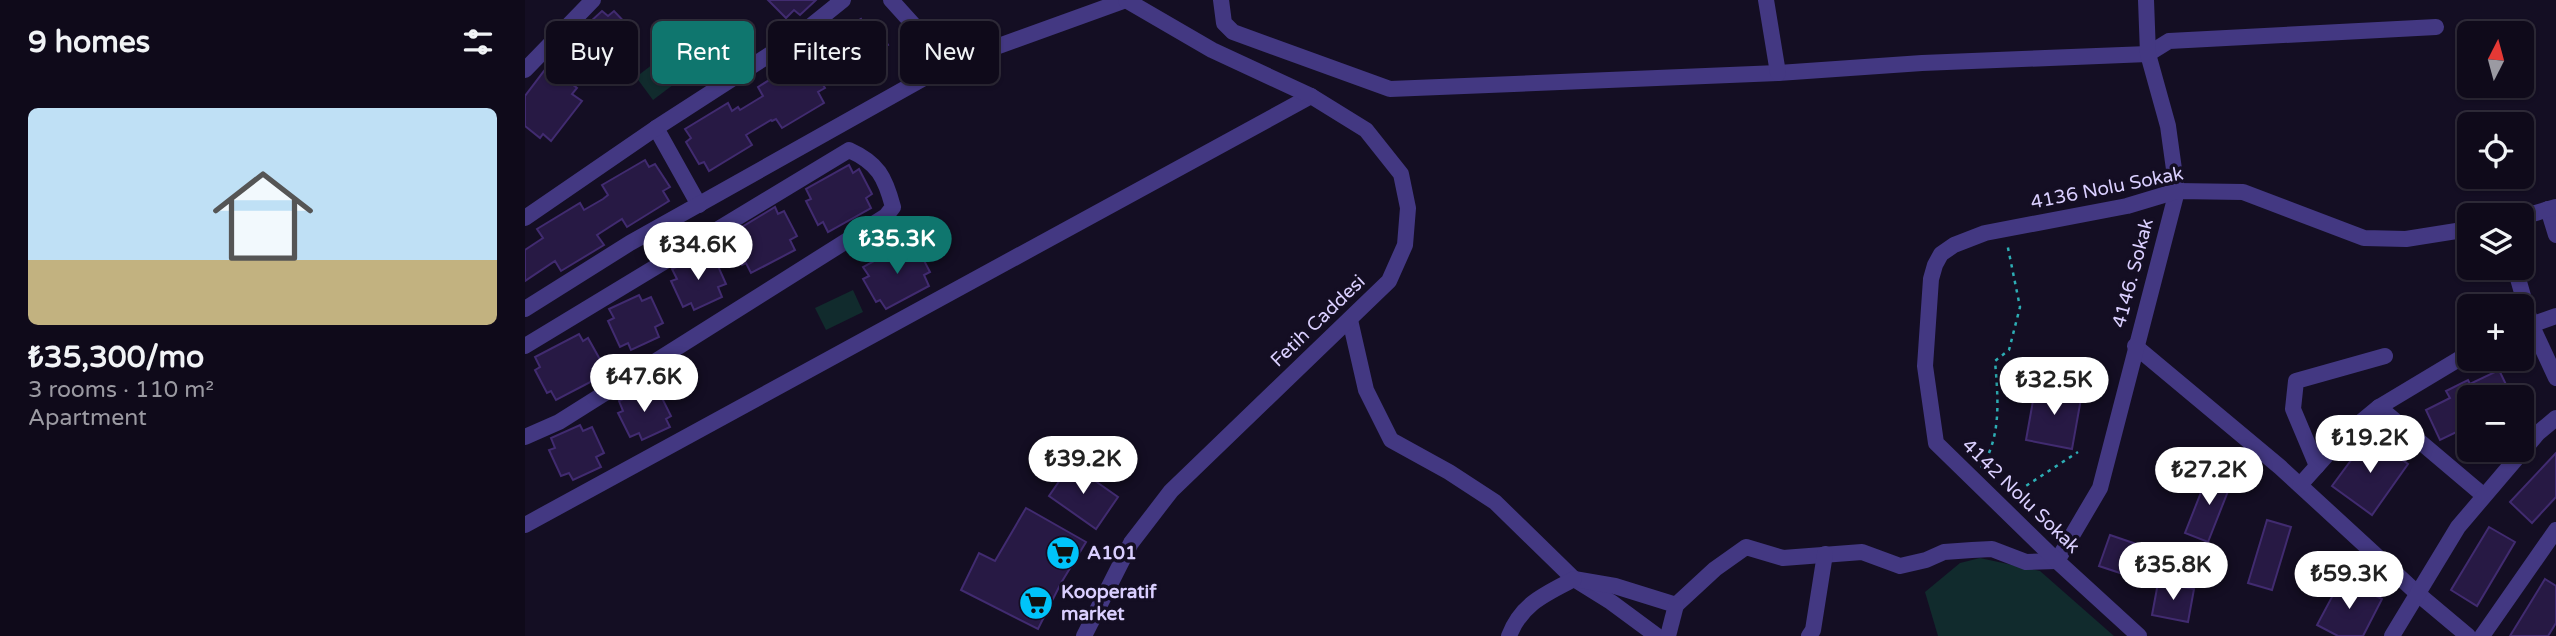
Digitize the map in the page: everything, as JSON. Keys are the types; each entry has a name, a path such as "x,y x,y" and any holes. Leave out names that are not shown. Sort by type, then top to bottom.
{"street":[{"path":"525,70 593,0"},
{"path":"525,218 656,128 797,37 843,0"},
{"path":"891,0 910,21"},
{"path":"999,46 1126,0"},
{"name":"Fetih Caddesi","path":"1084,636 1131,543 1171,491 1389,281 1405,246 1408,208 1401,174 1366,130 1311,96 1212,50 1126,0"},
{"path":"1221,0 1224,23 1233,32 1390,89 2148,54 2169,41 2436,27"},
{"path":"1766,0 1778,73"},
{"path":"2146,0 2148,54 2168,126 2177,191"},
{"path":"525,309 630,243 914,84"},
{"path":"525,525 1311,96"},
{"path":"656,128 699,205"},
{"path":"525,346 849,150 869,159 888,187 893,207 886,216 559,422 525,437"},
{"name":"4136 Nolu Sokak","path":"1936,443 1926,366 1928,314 1935,265 1941,254 1954,245 1985,233 2126,206 2177,191 2243,192 2364,238 2406,239 2457,231"},
{"name":"4146. Sokak","path":"2057,561 2100,488 2177,191"},
{"path":"2534,214 2552,208 2556,235"},
{"path":"2534,324 2556,316"},
{"path":"1350,320 1366,390 1391,440 1449,472 1495,502 1574,579 1657,636"},
{"path":"2534,339 2556,378"},
{"path":"2135,346 2300,485 2418,594 2468,636"},
{"path":"2317,466 2293,409 2296,381 2385,356"},
{"path":"2300,485 2344,436 2379,407 2457,360"},
{"path":"2379,407 2483,495"},
{"path":"2392,636 2458,527 2538,433 2556,418"},
{"name":"4142 Nolu Sokak","path":"1936,443 1997,504 2139,636"},
{"path":"2482,636 2556,530"},
{"path":"1668,636 1676,604 1715,569 1746,547 1783,558 1862,552 1900,566 1926,560 1944,552 1992,549 2026,562 2057,561"},
{"path":"1809,636 1813,630 1825,554"},
{"path":"1509,636 1515,620 1535,599 1574,579 1615,586 1676,604"}],"path":[{"path":"1973,479 1985,462 1995,437 1999,399 1995,361 2009,350 2020,307 2004,230"},
{"path":"1997,504 2078,452"}],"green space":[{"path":"652,65 652,84 674,84 653,100 638,80 638,75"},
{"path":"853,290 863,312 826,330 815,308"},
{"path":"1980,558 2040,571 2114,636 1938,636 1925,592 1960,563"}],"building":[{"path":"768,0 816,0 800,15 794,10 786,18"},
{"path":"602,11 608,16 614,11 624,21 591,21"},
{"path":"544,71 546,84 572,84 577,88 572,94 582,101 551,141 543,134 540,138 525,126 525,96"},
{"path":"768,81 768,84 822,84 825,88 818,92 824,103 782,128 776,119 771,120 746,135 752,145 709,171 704,162 699,164 686,142 691,138 685,129 728,103 732,111 738,107 740,110 763,96 758,87"},
{"path":"645,160 649,167 655,164 670,187 663,191 669,201 627,227 622,219 597,235 604,245 561,271 555,261 525,281 525,250 543,238 537,229 580,203 584,210 603,199 608,195 602,185"},
{"path":"849,165 853,173 859,169 872,194 866,198 871,208 828,232 823,222 818,225 806,201 811,199 806,189"},
{"path":"775,207 778,214 784,211 797,236 790,240 795,250 751,273 746,263 742,265 730,241 735,239 732,233"},
{"path":"907,243 911,251 917,247 930,272 924,275 929,286 886,309 880,300 876,302 863,279 869,276 863,267"},
{"path":"702,256 704,262 714,257 726,284 718,287 722,297 694,310 691,303 683,307 671,281 677,279 672,269"},
{"path":"639,295 642,301 651,297 663,323 655,327 659,337 631,350 628,343 620,347 608,321 614,318 609,309"},
{"path":"579,334 583,341 588,338 602,363 595,366 600,377 556,400 551,391 547,393 535,370 540,367 535,357"},
{"path":"2499,371 2506,385 2458,385 2468,380 2470,384"},
{"path":"2036,384 2082,393 2072,449 2026,440"},
{"path":"649,386 651,393 658,390 671,416 666,419 670,427 642,440 639,433 630,437 618,413 623,411 619,401"},
{"path":"2457,386 2457,432 2440,440 2426,410 2450,398 2446,391"},
{"path":"580,425 583,431 592,427 604,453 596,457 601,467 573,480 569,473 561,476 549,450 555,448 551,438"},
{"path":"2369,436 2408,464 2372,515 2332,486"},
{"path":"2556,453 2556,497 2532,523 2510,502"},
{"path":"1071,464 1118,497 1096,529 1049,496"},
{"path":"2209,472 2232,481 2208,542 2185,533"},
{"path":"1026,508 1086,542 1038,629 961,590 979,553 995,561"},
{"path":"2267,520 2291,527 2272,590 2248,583"},
{"path":"2489,527 2515,542 2477,606 2451,590"},
{"path":"2110,535 2145,547 2135,578 2099,566"},
{"path":"2545,579 2556,586 2556,623 2548,636 2510,636"},
{"path":"2341,580 2382,599 2363,636 2338,636 2317,625"},
{"path":"2158,583 2194,589 2188,622 2152,615"}],"place":[{"name":"A101","path":"1063,553"},
{"name":"Kooperatif market","path":"1036,603"}]}
